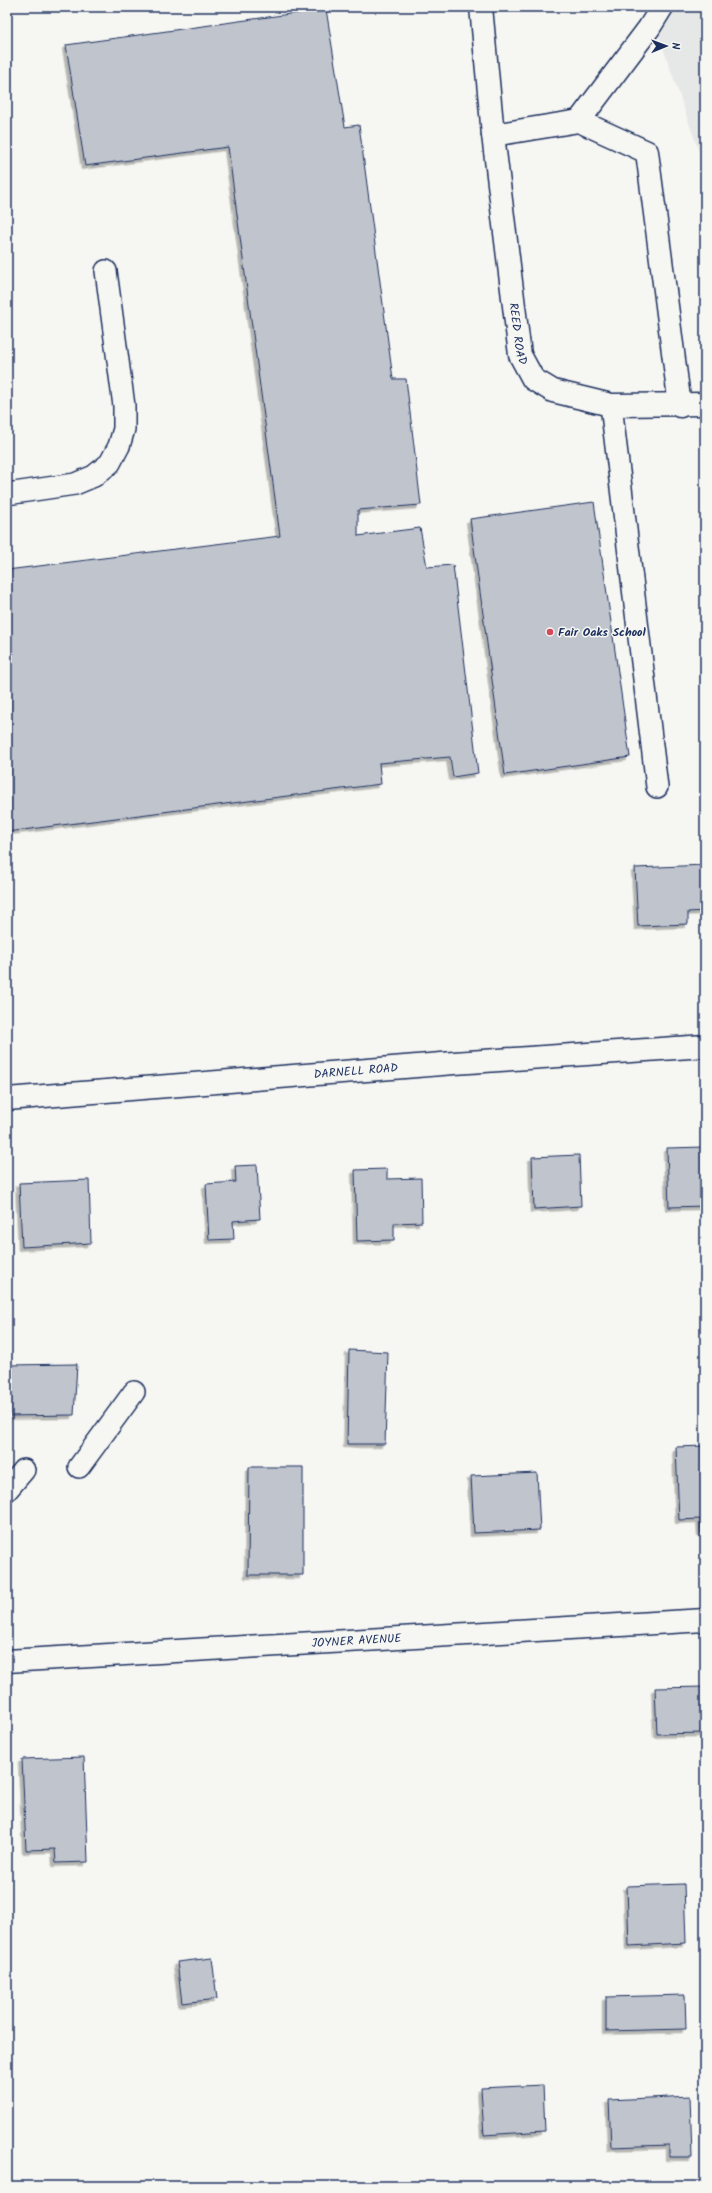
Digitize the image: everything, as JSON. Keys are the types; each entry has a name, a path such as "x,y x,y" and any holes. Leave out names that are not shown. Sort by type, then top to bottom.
{"street":[{"name":"REED ROAD","path":"481,7 493,135 520,355 533,379 553,391 611,405 680,406 705,404"},
{"path":"579,121 649,28 662,7"},
{"path":"493,135 579,121 647,152 680,406"},
{"name":"DARNELL ROAD","path":"7,1098 454,1063 705,1046"},
{"name":"JOYNER AVENUE","path":"7,1661 705,1620"}],"lane":[{"path":"7,494 75,484 94,476 110,463 119,446 124,429 124,406 106,271"},
{"path":"611,405 657,787"},
{"path":"79,1467 134,1392"},
{"path":"7,1490 24,1470"}],"shaded area":[{"path":"649,7 705,7 705,169"}],"building":[{"path":"326,9 345,127 359,125 393,379 406,379 421,505 358,510 358,536 420,528 427,567 453,565 478,773 453,777 450,757 379,763 381,784 7,832 7,570 280,536 228,147 85,166 66,45"},
{"path":"594,502 630,757 505,775 470,519"},
{"path":"705,865 705,911 688,912 688,924 638,926 635,868"},
{"path":"705,1147 705,1206 669,1207 667,1148"},
{"path":"579,1155 581,1206 534,1209 532,1157"},
{"path":"257,1165 260,1219 233,1221 234,1239 209,1240 206,1184 236,1182 235,1166"},
{"path":"387,1169 387,1179 421,1178 422,1222 394,1223 394,1240 357,1241 355,1170"},
{"path":"89,1180 91,1243 22,1247 19,1183"},
{"path":"349,1350 388,1352 385,1444 347,1444"},
{"path":"77,1364 74,1415 7,1416 7,1365"},
{"path":"705,1446 705,1533 701,1533 700,1519 679,1520 676,1447"},
{"path":"249,1467 303,1467 303,1575 248,1575"},
{"path":"537,1473 540,1530 474,1533 471,1476"},
{"path":"705,1687 705,1733 657,1734 655,1688"},
{"path":"84,1757 88,1862 56,1863 55,1849 26,1850 22,1759"},
{"path":"684,1884 686,1943 629,1946 627,1886"},
{"path":"212,1958 217,1999 182,2003 177,1962"},
{"path":"685,1995 686,2029 606,2031 606,1997"},
{"path":"543,2085 545,2131 484,2135 481,2088"},
{"path":"690,2096 692,2157 669,2157 669,2145 611,2147 609,2100"}],"place":[{"name":"Fair Oaks School","path":"550,632"}]}
